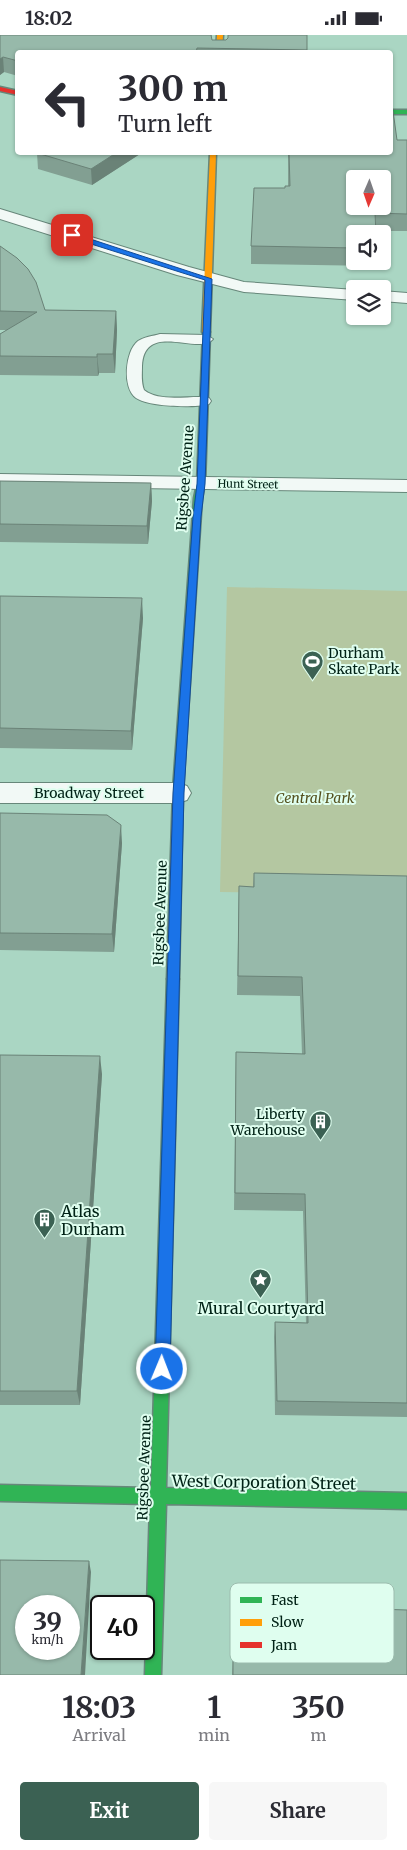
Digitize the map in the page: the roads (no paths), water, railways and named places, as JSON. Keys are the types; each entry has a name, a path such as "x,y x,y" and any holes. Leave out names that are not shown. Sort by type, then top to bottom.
{"street":[{"path":"0,89 15,92"},
{"path":"393,111 407,112"},
{"name":"Rigsbee Avenue","path":"153,1675 178,793 201,484 213,155"},
{"path":"0,214 208,279 261,290 346,295"},
{"path":"391,297 407,298"},
{"name":"Hunt Street","path":"0,481 407,486"},
{"name":"Broadway Street","path":"0,793 178,793"},
{"name":"West Corporation Street","path":"0,1493 407,1501"}],"lane":[{"path":"204,401 164,400 146,397 136,388 136,357 140,347 145,342 164,338 206,339"}],"place":[{"name":"Durham Skate Park","path":"312,680"},
{"name":"Liberty Warehouse","path":"321,1141"},
{"name":"Atlas Durham","path":"45,1239"},
{"name":"Mural Courtyard","path":"261,1298"}],"park label":[{"name":"Central Park","path":"315,798"}]}
